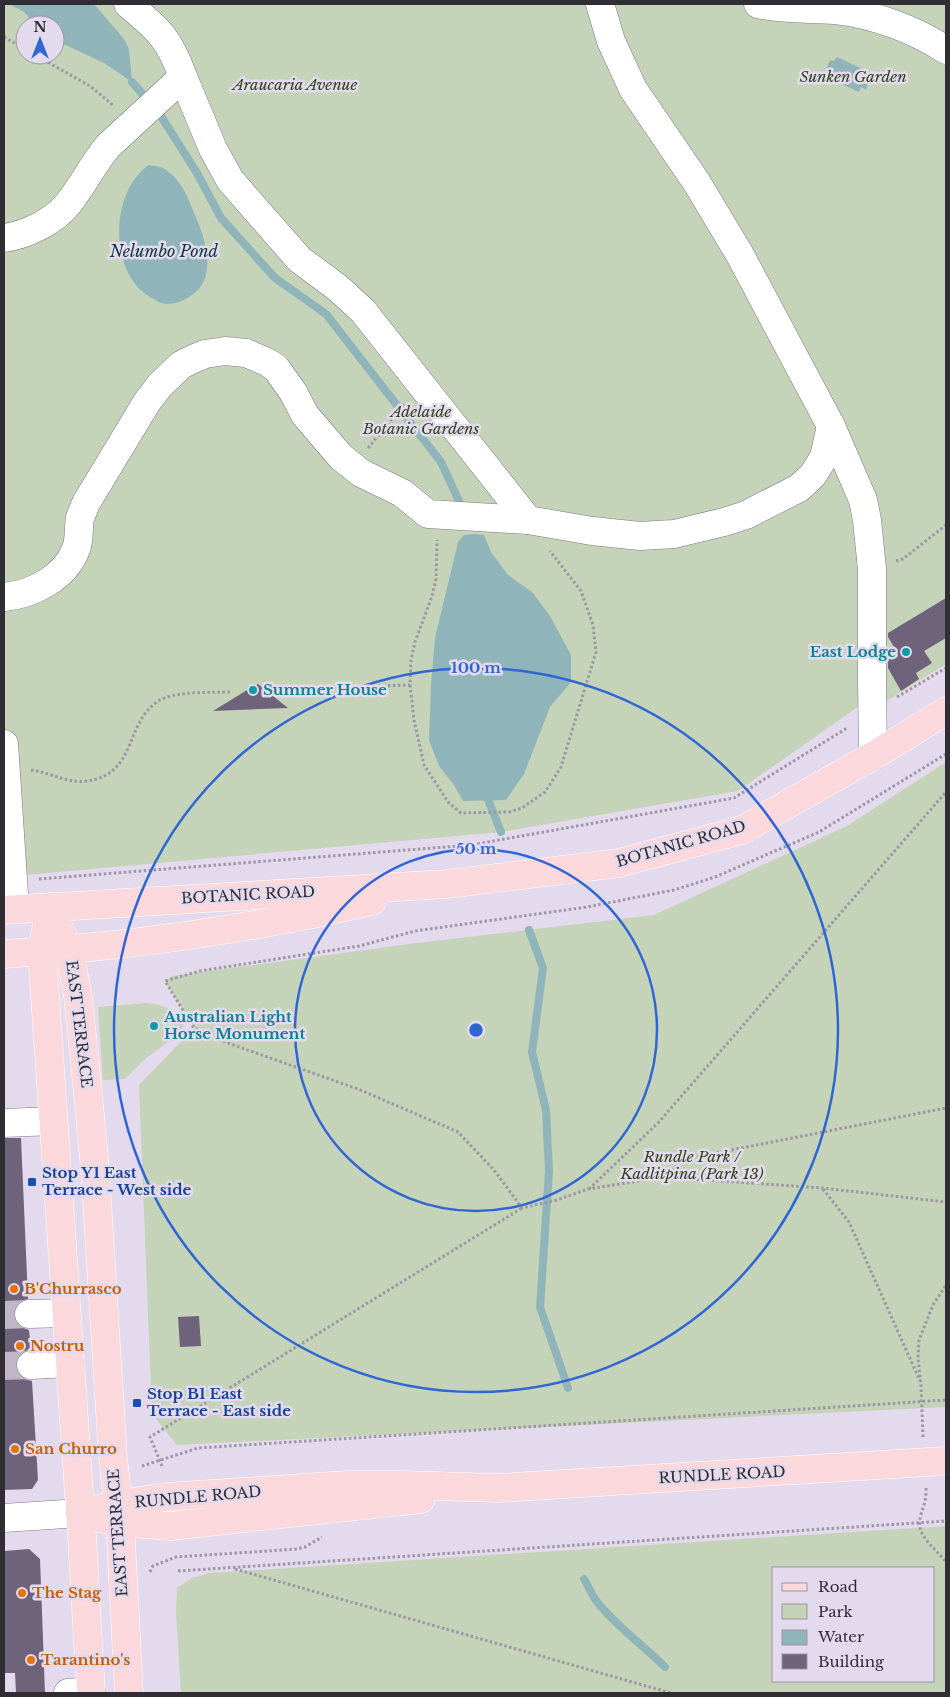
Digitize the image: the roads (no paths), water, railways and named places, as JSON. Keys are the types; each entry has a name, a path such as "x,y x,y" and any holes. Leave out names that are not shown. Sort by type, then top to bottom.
{"main road":[{"name":"BOTANIC ROAD","path":"9,909 447,884 620,863 742,830 873,756 946,711"},
{"name":"BOTANIC ROAD","path":"4,954 106,946 280,921 447,884"},
{"name":"EAST TERRACE","path":"50,907 69,950 79,1007 95,1169 113,1458 119,1513 128,1687"},
{"name":"EAST TERRACE","path":"50,907 42,952 80,1513 83,1693"},
{"path":"57,1172 95,1169"},
{"name":"RUNDLE ROAD","path":"80,1513 119,1513 166,1497 347,1485 498,1488 946,1461"},
{"path":"83,1693 128,1687"}],"street":[{"path":"128,4 164,36 175,55 213,149 230,180 299,259 338,288 363,311 528,520"},
{"path":"600,4 611,41 633,89 697,184 740,255 831,426 863,500 872,569 873,756"},
{"path":"758,4 783,9 857,13 896,26 946,50"},
{"path":"4,238 20,234 44,223 67,206 97,158 183,77"},
{"path":"4,596 27,592 40,587 59,573 70,561 76,548 80,519 86,503 147,402 170,374 181,365 214,352 236,351 267,362 284,378 312,425 352,467 441,515 528,520 592,531 659,536 724,522 746,515 789,494 822,482 838,481 857,486"},
{"path":"789,494 805,483 818,468 828,444 831,426"},
{"path":"5,757 14,881 9,909"},
{"path":"4,1123 53,1121"},
{"path":"29,1314 66,1313"},
{"path":"31,1365 70,1363"},
{"path":"4,1518 80,1513"}],"water":[{"path":"9,4 94,4 124,39 129,49 132,82 104,63 65,45 65,15 27,15"},
{"path":"837,57 869,72 866,77 870,79 866,90 861,87 859,92 828,78 829,73 825,71 830,60 834,61"},
{"name":"Nelumbo Pond","path":"149,165 165,169 180,185 188,198 205,243 207,268 205,279 199,289 179,302 165,304 158,302 136,286 127,270 121,252 119,232 121,212 127,193 136,177"},
{"path":"464,535 484,535 491,552 508,575 533,593 550,616 571,655 571,682 550,707 524,774 506,800 463,801 454,785 439,766 429,740 435,638 458,542"}],"waterway":[{"path":"132,82 159,113 197,173 221,218 275,278 326,314 441,462 463,510"},
{"path":"485,792 501,832"},
{"path":"529,930 543,968 532,1052 546,1110 549,1171 540,1307 568,1388"},
{"path":"584,1579 605,1612 665,1667"}],"tunnel":[{"path":"4,1315 29,1314"},
{"path":"4,1366 31,1365"}],"place":[{"name":"East Lodge","path":"906,652"},
{"name":"Summer House","path":"253,690"},
{"name":"Australian Light Horse Monument","path":"154,1026"},
{"name":"Stop Y1 East Terrace - West side","path":"32,1182"},
{"name":"B'Churrasco","path":"14,1289"},
{"name":"Nostru","path":"20,1346"},
{"name":"Stop B1 East Terrace - East side","path":"137,1403"},
{"name":"San Churro","path":"15,1449"},
{"name":"The Stag","path":"22,1593"},
{"name":"Tarantino's","path":"31,1660"}],"park label":[{"name":"Sunken Garden","path":"853,77"},
{"name":"Araucaria Avenue","path":"295,85"},
{"name":"Adelaide Botanic Gardens","path":"421,420"},
{"name":"Rundle Park / Kadlitpina (Park 13)","path":"692,1166"}]}
